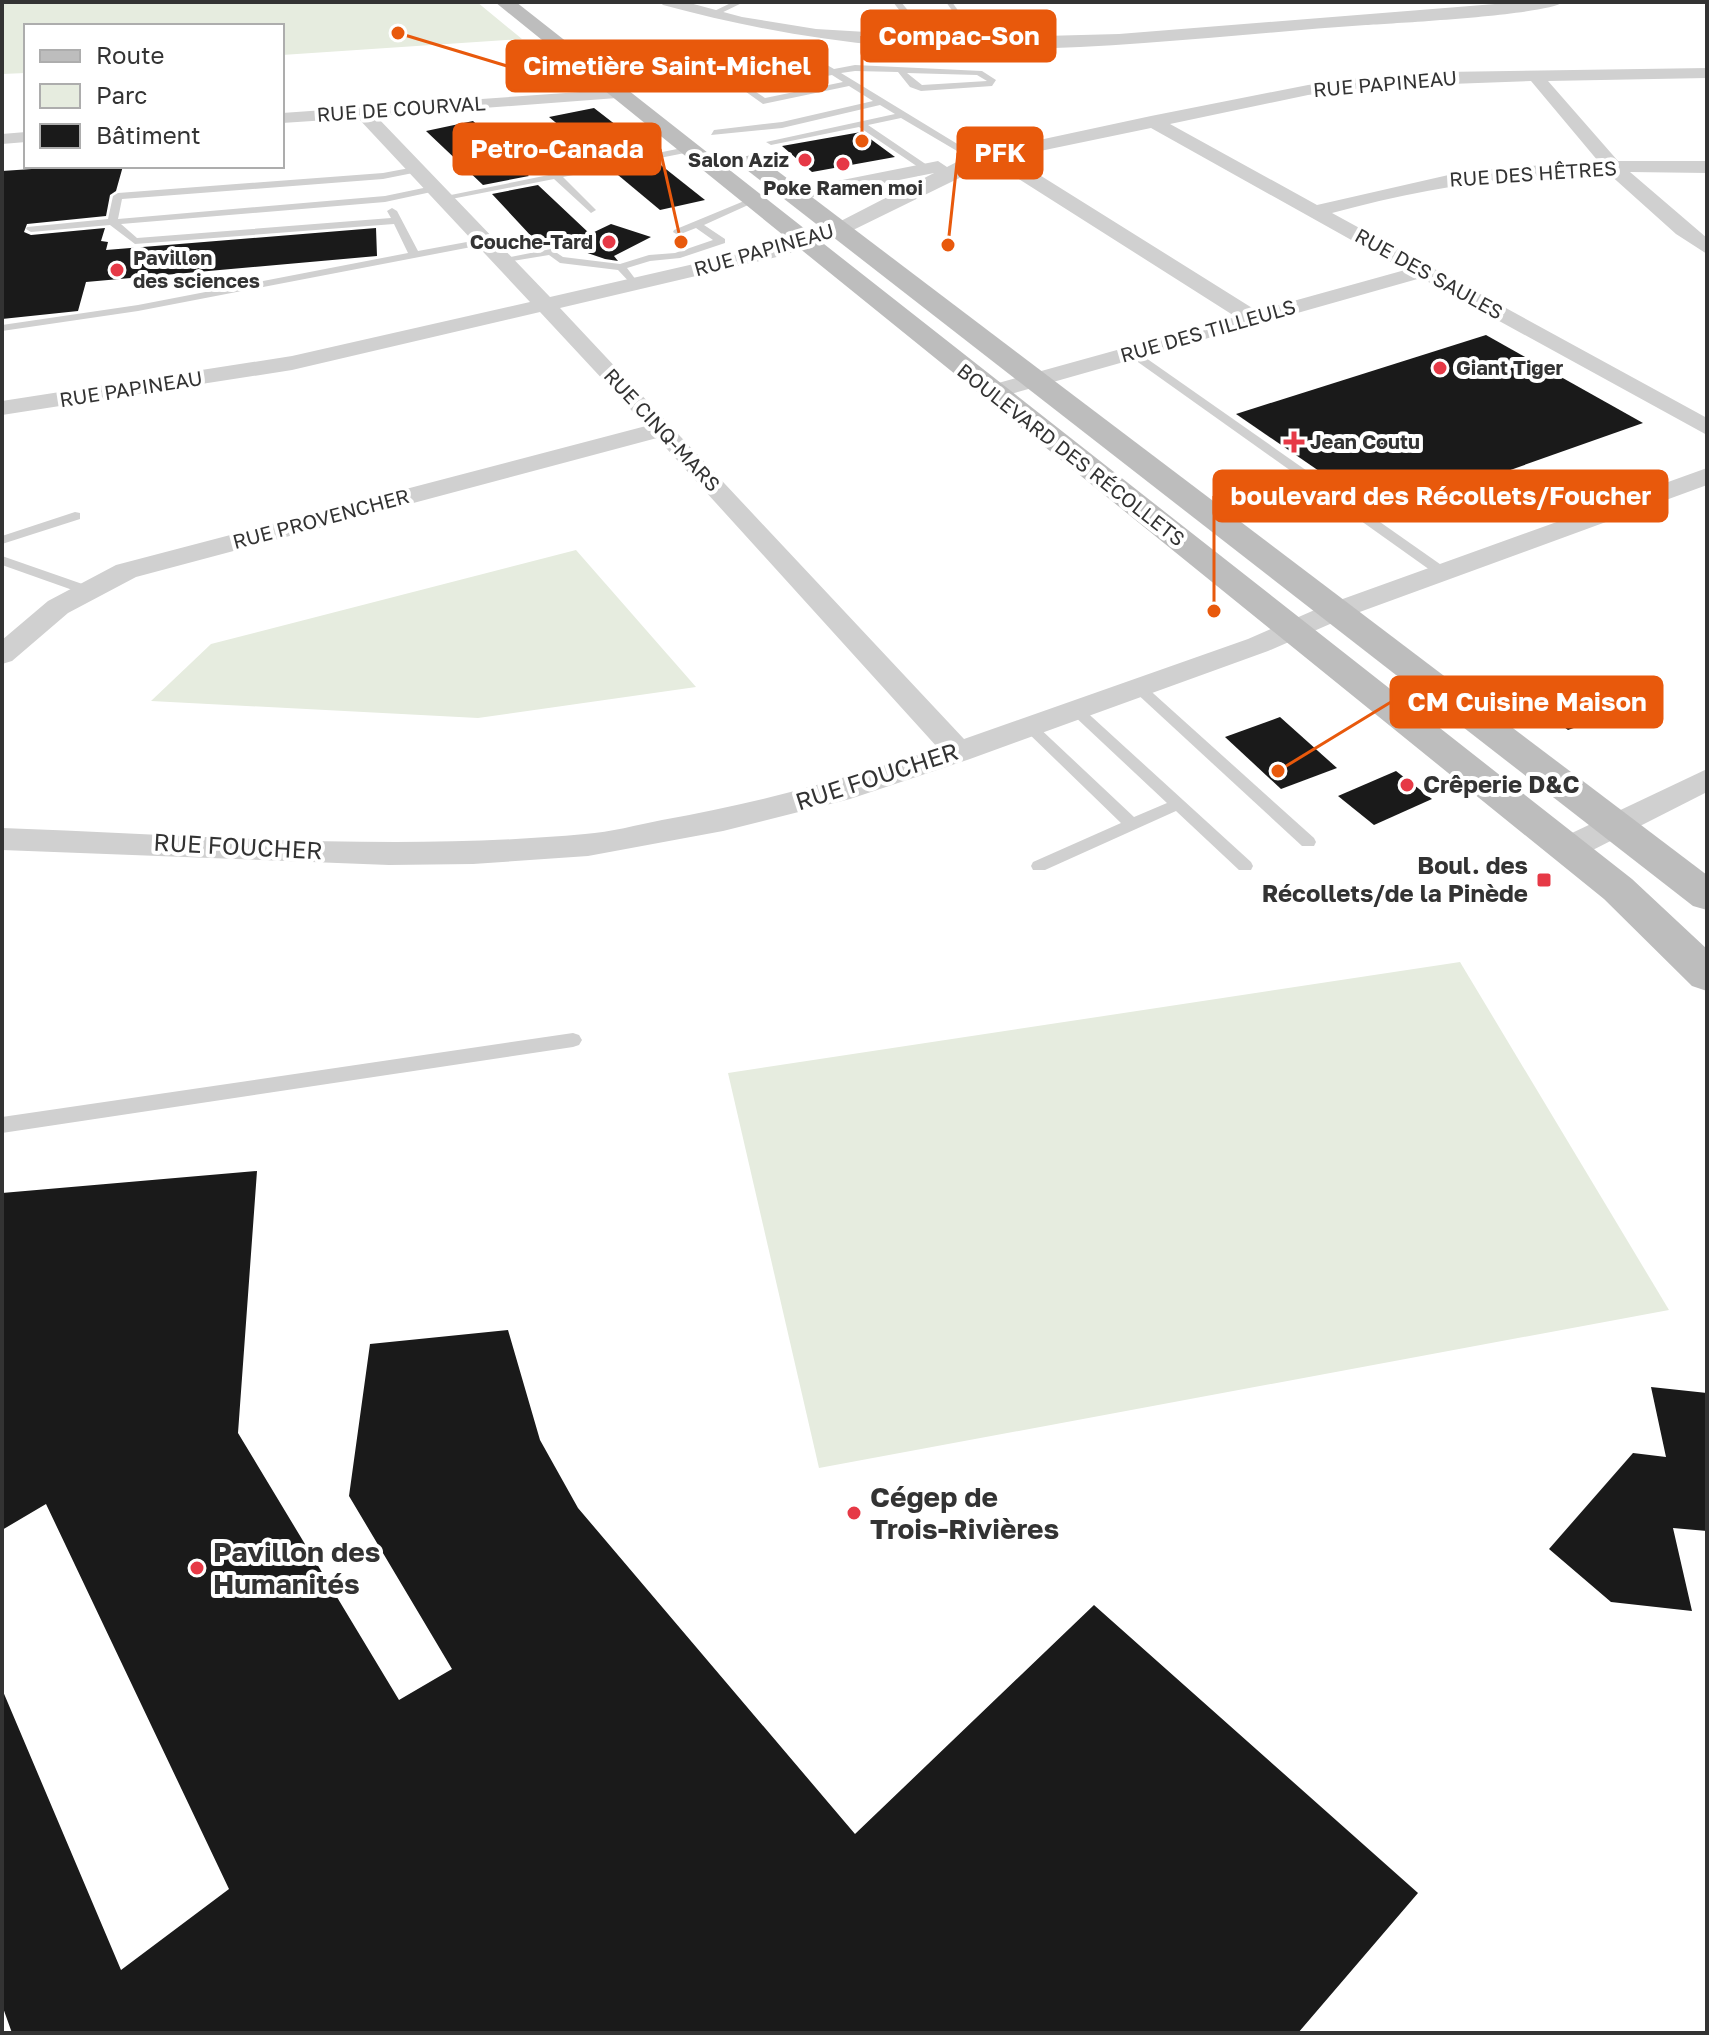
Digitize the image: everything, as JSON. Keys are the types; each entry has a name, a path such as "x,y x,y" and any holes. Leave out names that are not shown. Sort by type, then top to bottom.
{"main road":[{"name":"BOULEVARD DES RÉCOLLETS","path":"504,2 1567,849 1644,913 1707,975"},
{"name":"BOULEVARD DES RÉCOLLETS","path":"708,128 1707,896"}],"street":[{"path":"668,2 712,14 817,33 980,44 1073,42 1555,2"},
{"path":"1371,2 1391,17"},
{"name":"RUE PAPINEAU","path":"2,408 292,363 544,305 627,275 723,263 805,243 840,229 977,160 1151,121 1347,84 1420,78 1707,73"},
{"path":"1535,75 1654,207 1707,248"},
{"name":"RUE DE COURVAL","path":"284,118 617,93"},
{"name":"RUE CINQ-MARS","path":"362,112 662,429 959,752"},
{"name":"RUE DES SAULES","path":"1151,121 1707,428"},
{"path":"2,139 24,137"},
{"path":"794,195 924,167 977,160 1254,319"},
{"name":"RUE DES HÊTRES","path":"1315,211 1457,178 1516,171 1707,167"},
{"name":"RUE DES TILLEULS","path":"992,392 1424,271"},
{"name":"RUE PROVENCHER","path":"2,655 43,618 86,590 139,567 662,429"},
{"name":"RUE FOUCHER","path":"2,839 389,854 566,848 636,838 771,810 860,786 1030,727 1707,476"},
{"path":"1567,849 1707,779"}],"lane":[{"path":"712,14 740,2"},
{"path":"897,2 911,19 922,42"},
{"path":"949,3 980,44"},
{"path":"850,83 763,101 732,79 731,72 801,60 815,61 977,160"},
{"path":"746,89 855,68 900,69 979,73 992,80 989,84 930,90 913,85 900,69"},
{"path":"708,128 782,125 881,102"},
{"path":"771,142 901,115"},
{"path":"861,124 924,167"},
{"path":"31,229 437,194 687,150"},
{"path":"112,222 118,196 366,177 415,170"},
{"path":"556,175 591,210"},
{"path":"366,177 385,199 415,256"},
{"path":"678,232 752,201"},
{"path":"112,222 135,241 397,221"},
{"path":"500,260 551,252 560,260 627,275 649,258 676,256 721,241 697,224"},
{"path":"2,328 138,308 483,242"},
{"path":"649,258 649,248 658,244"},
{"path":"703,248 723,263"},
{"path":"1132,353 1442,572"},
{"path":"2,540 75,516"},
{"path":"2,560 86,590"},
{"path":"1139,688 1308,842"},
{"path":"1076,710 1245,866"},
{"path":"1030,727 1133,825"},
{"path":"1039,866 1178,804"},
{"path":"2,1125 573,1040"}],"green space":[{"path":"2,2 477,2 522,39 284,55 284,24 24,24 24,73 2,74"},
{"path":"576,550 696,687 478,718 151,701 211,644"},
{"path":"1460,962 1669,1310 819,1468 728,1073"}],"building":[{"path":"594,108 646,152 602,161 549,117"},
{"path":"473,121 529,176 483,185 426,131"},
{"path":"861,132 895,157 812,172 782,146"},
{"path":"657,162 705,200 660,210 612,170"},
{"name":"Pavillon des sciences","path":"122,168 116,191 110,195 106,216 27,224 24,232 31,235 105,228 101,241 108,242 106,250 376,228 377,256 86,282 78,311 2,319 2,171"},
{"path":"538,185 590,234 611,224 651,237 614,256 618,261 538,236 532,237 492,194"},
{"path":"1486,335 1643,423 1383,515 1236,414"},
{"path":"1558,677 1611,715 1568,730 1518,693"},
{"path":"1280,717 1337,768 1281,789 1225,737"},
{"path":"1396,771 1432,799 1374,825 1338,796"},
{"name":"Pavillon des Humanités","path":"257,1171 238,1433 399,1700 452,1669 349,1496 370,1344 508,1330 540,1440 578,1508 855,1834 1094,1605 1418,1893 1298,2033 12,2033 2,2005 2,1689 121,1970 229,1889 46,1504 2,1530 2,1193"},
{"path":"1651,1387 1707,1393 1707,1531 1673,1528 1692,1611 1611,1602 1549,1549 1633,1453 1666,1457"}],"place":[{"name":"Cimetière Saint-Michel","path":"398,33"},
{"name":"Compac-Son","path":"862,141"},
{"name":"Salon Aziz","path":"805,160"},
{"name":"Poke Ramen moi","path":"843,164"},
{"name":"Couche-Tard","path":"609,242"},
{"name":"Petro-Canada","path":"681,242"},
{"name":"PFK","path":"948,245"},
{"name":"Pavillon des sciences","path":"117,270"},
{"name":"Giant Tiger","path":"1440,368"},
{"name":"Jean Coutu","path":"1294,442"},
{"name":"boulevard des Récollets/Foucher","path":"1214,611"},
{"name":"CM Cuisine Maison","path":"1278,771"},
{"name":"Crêperie D&C","path":"1407,785"},
{"name":"Boul. des Récollets/de la Pinède","path":"1544,880"},
{"name":"Cégep de Trois-Rivières","path":"854,1513"},
{"name":"Pavillon des Humanités","path":"197,1568"}]}
